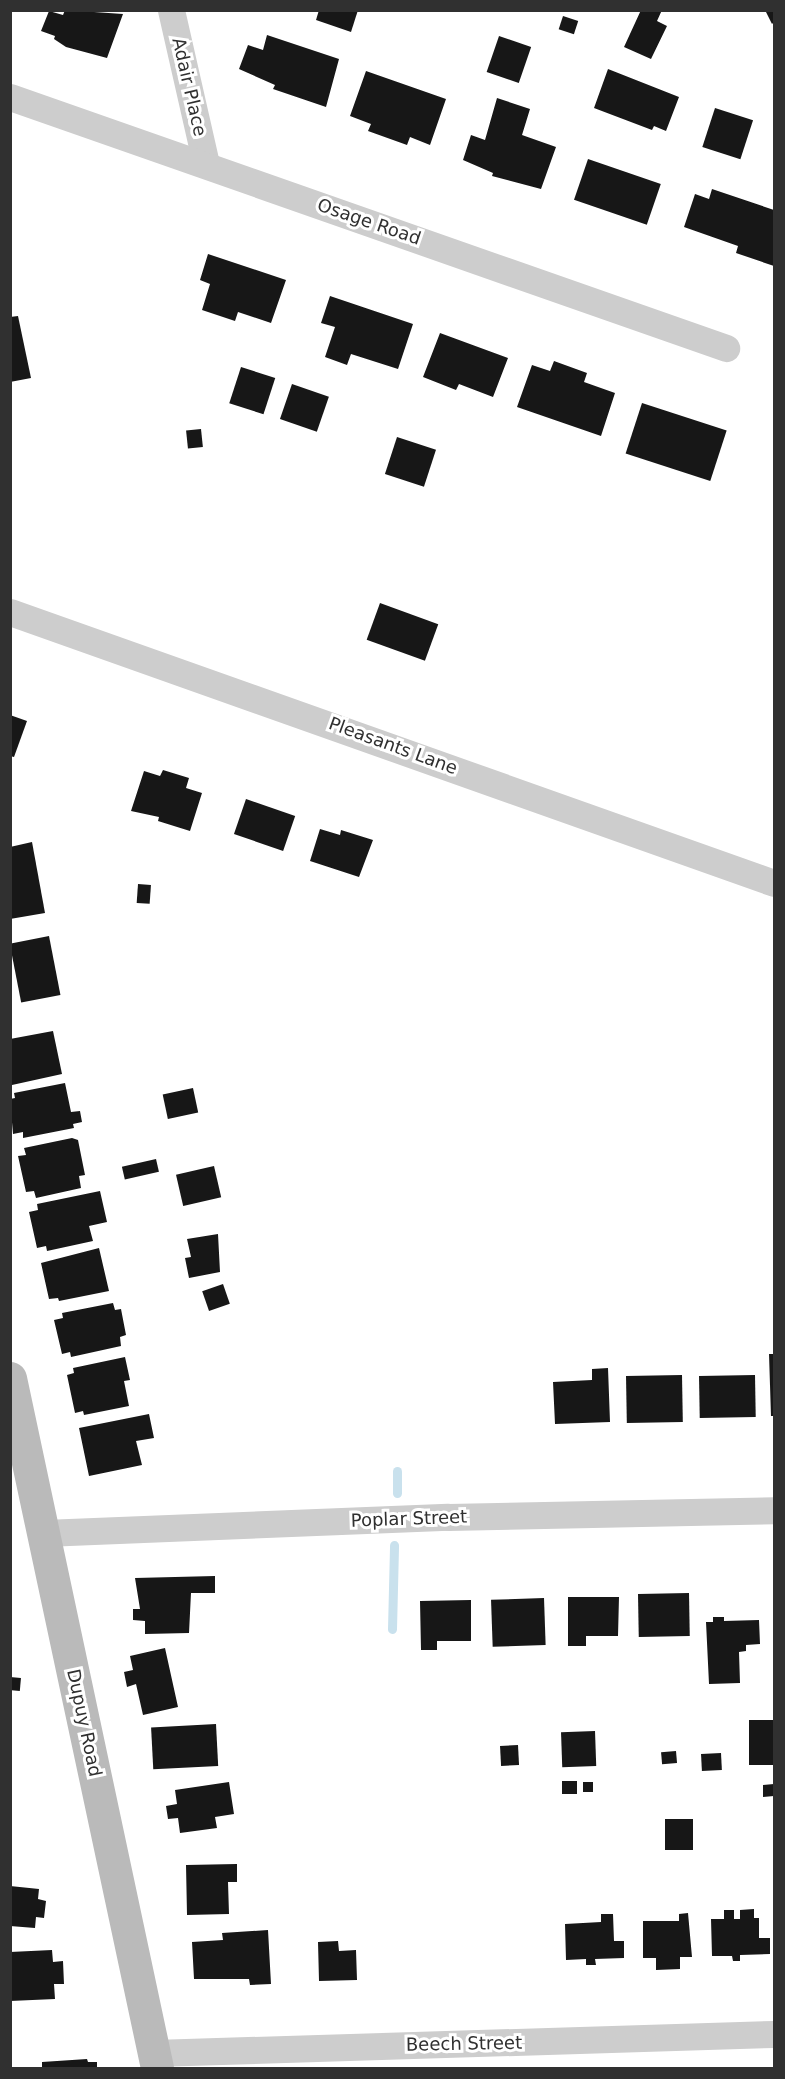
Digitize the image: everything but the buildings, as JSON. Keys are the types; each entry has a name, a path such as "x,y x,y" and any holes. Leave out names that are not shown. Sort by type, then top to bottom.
{"street":[{"name":"Adair Place","path":"171,10 206,164"},
{"name":"Osage Road","path":"10,97 726,348"},
{"name":"Pleasants Lane","path":"10,612 774,883"},
{"name":"Dupuy Road","path":"10,1378 14,1414 44,1533 155,2061"},
{"name":"Poplar Street","path":"44,1533 437,1517 774,1510"},
{"name":"Beech Street","path":"155,2061 774,2034"}],"waterway":[{"path":"397,1471 397,1493"},
{"path":"392,1629 394,1545"}]}
